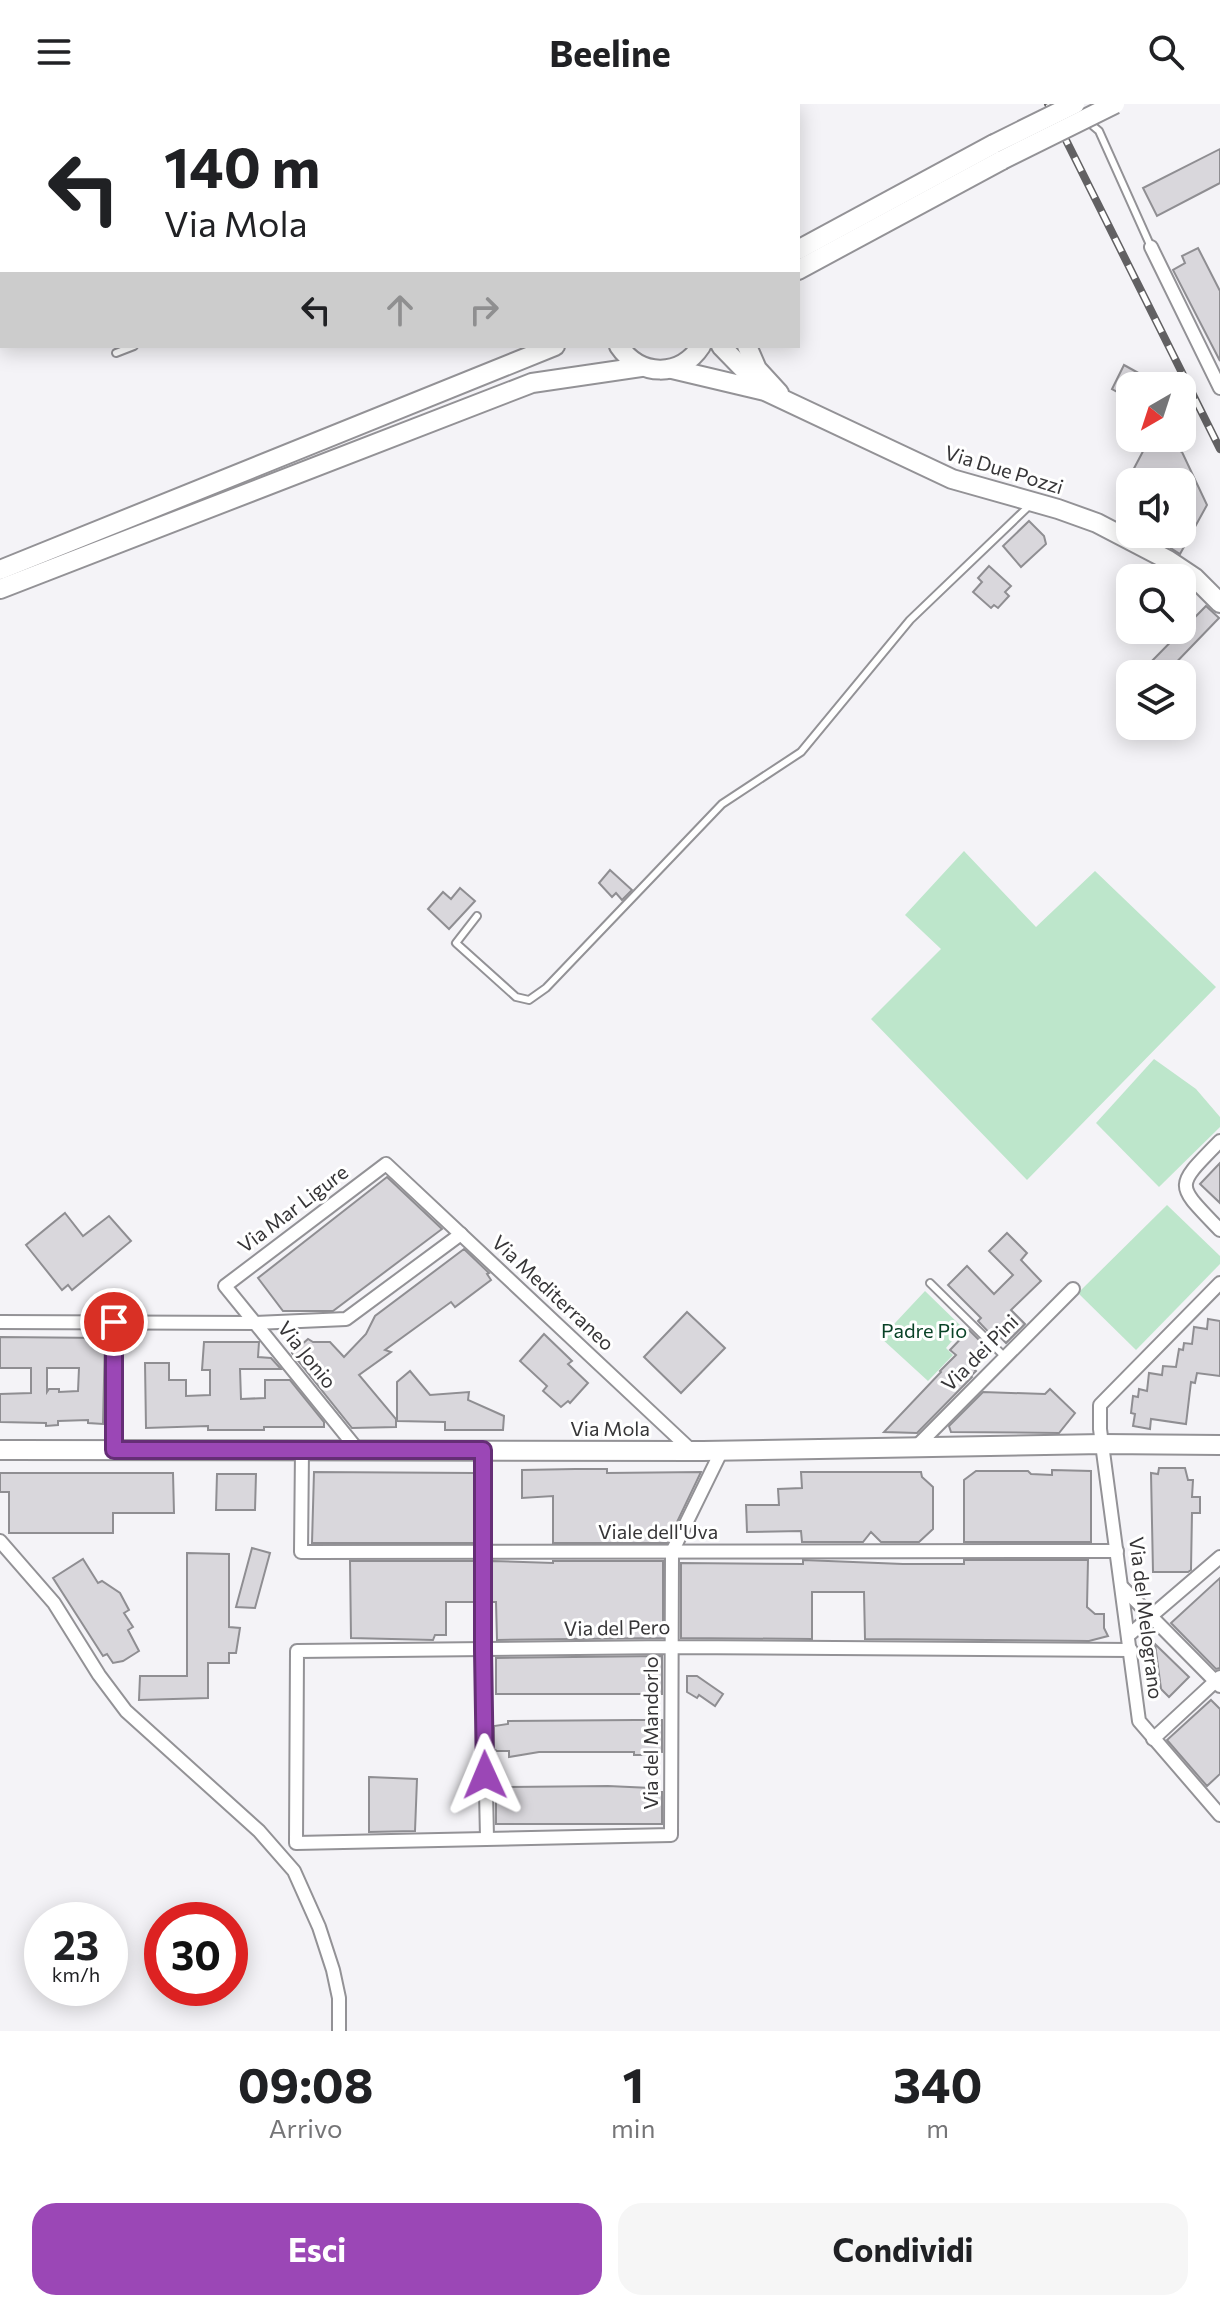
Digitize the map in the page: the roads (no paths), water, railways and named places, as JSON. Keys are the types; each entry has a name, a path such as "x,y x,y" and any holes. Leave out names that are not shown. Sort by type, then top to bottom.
{"street":[{"path":"800,269 1076,104"},
{"path":"800,249 998,152 1115,104"},
{"path":"1151,247 1220,388"},
{"path":"0,570 550,348"},
{"path":"620,348 641,367"},
{"path":"672,369 687,362 699,348"},
{"name":"Via Due Pozzi","path":"723,348 765,391"},
{"path":"748,348 763,377 790,403"},
{"name":"Via Due Pozzi","path":"0,589 532,383 641,367 655,371 672,369 765,391 939,474 1097,523 1134,540 1195,578 1220,603"},
{"path":"1220,1141 1187,1175 1184,1184 1185,1194 1220,1230"},
{"name":"Via Mediterraneo","path":"386,1164 692,1451"},
{"name":"Via Mar Ligure","path":"225,1286 386,1164"},
{"path":"0,1322 255,1323 346,1319 461,1234"},
{"name":"Via del Melograno","path":"1220,1283 1100,1405 1139,1721 1220,1815"},
{"name":"Via Jonio","path":"225,1286 357,1449"},
{"name":"Via dei Pini","path":"917,1446 1073,1289"},
{"path":"114,1322 114,1450"},
{"name":"Via Mola","path":"0,1450 692,1451 917,1446 1220,1445"},
{"name":"Viale dell'Uva","path":"302,1450 301,1552 1117,1551"},
{"path":"483,1450 487,1838"},
{"name":"Via del Mandorlo","path":"487,1838 671,1835 672,1552 722,1450"},
{"path":"0,1541 54,1603 99,1675 126,1711 259,1831 294,1871 314,1915 333,1970 339,1998 339,2031"},
{"path":"1129,1635 1220,1557"},
{"path":"1123,1588 1218,1682 1153,1739"},
{"name":"Via del Pero","path":"487,1838 296,1843 297,1651 671,1647 1131,1650"},
{"path":"1208,1802 1220,1791"}],"lane":[{"path":"1076,104 1087,122 1099,131 1151,247"},
{"path":"1097,104 1104,121 1099,131"},
{"path":"116,353 129,348"},
{"path":"477,916 456,943 516,997 529,1000 546,988 722,804 801,752 910,620 1032,503"},
{"path":"930,1283 1005,1357"}],"railway":[{"path":"1048,104 1220,449"}],"park label":[{"name":"Padre Pio","path":"924,1331"}]}
